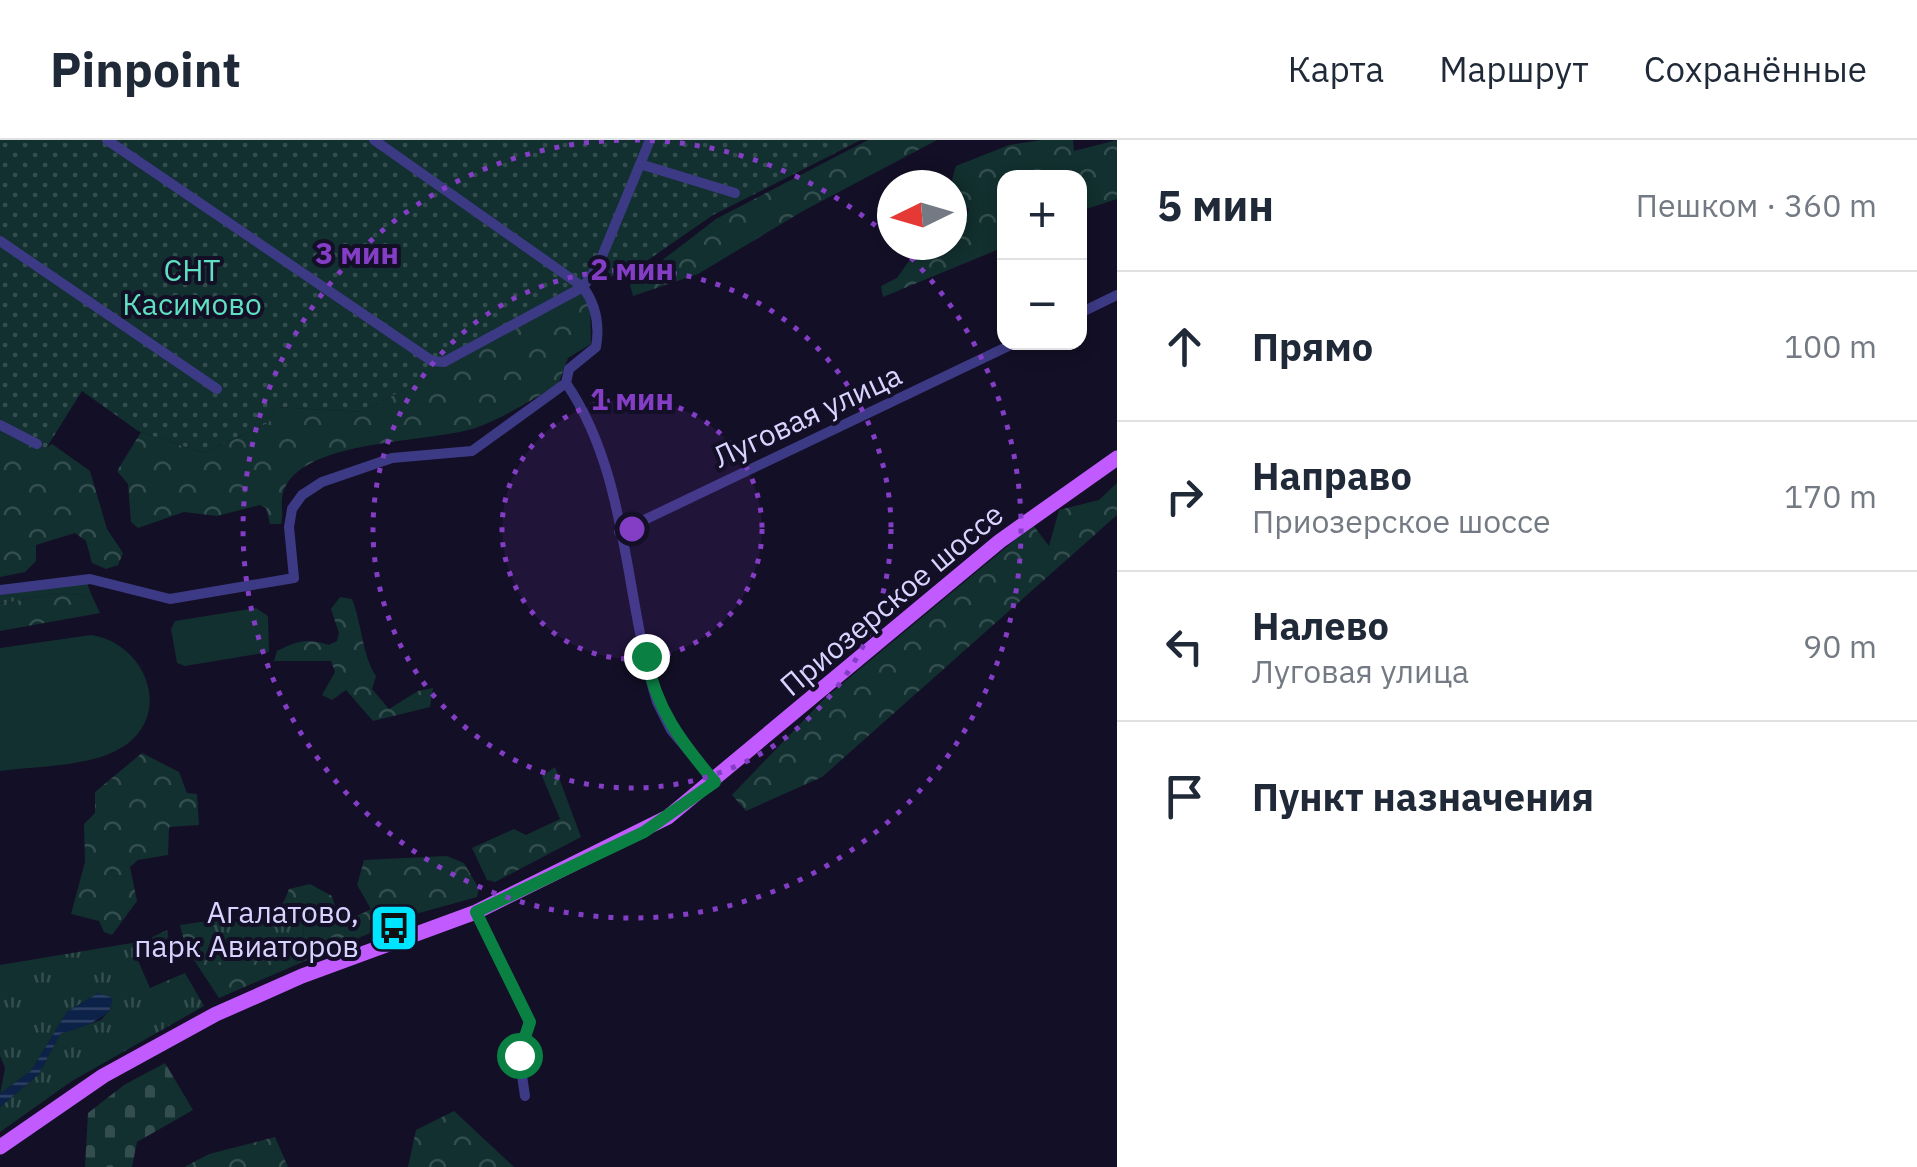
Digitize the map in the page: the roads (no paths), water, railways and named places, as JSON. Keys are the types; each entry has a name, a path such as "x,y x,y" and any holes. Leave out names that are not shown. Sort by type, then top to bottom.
{"main road":[{"name":"Приозерское шоссе","path":"0,1147 103,1076 216,1014 302,976 476,912 644,832 706,790 1000,541 1117,458"}],"street":[{"path":"107,140 432,360 444,362 583,287 598,266 643,165 644,143"},
{"path":"0,590 90,579 170,600 294,578 289,527 292,509 302,495 337,476 392,458 472,451 566,383 569,369 596,347 594,302 583,287 374,140"},
{"path":"643,165 735,194"},
{"path":"0,241 217,390"},
{"path":"1087,310 1117,295"},
{"name":"Луговая улица","path":"618,532 1001,350"},
{"path":"566,383 588,416 604,461 658,702 706,790"},
{"path":"0,425 37,444"},
{"path":"476,912 530,1022 519,1055 525,1096"}],"water":[{"path":"98,993 113,998 109,1012 90,1024 60,1034 39,1074 0,1107 0,1094 31,1071 67,1012"}],"place":[{"name":"Агалатово, парк Авиаторов","path":"394,928"}],"park label":[{"name":"СНТ Касимово","path":"192,286"}]}
